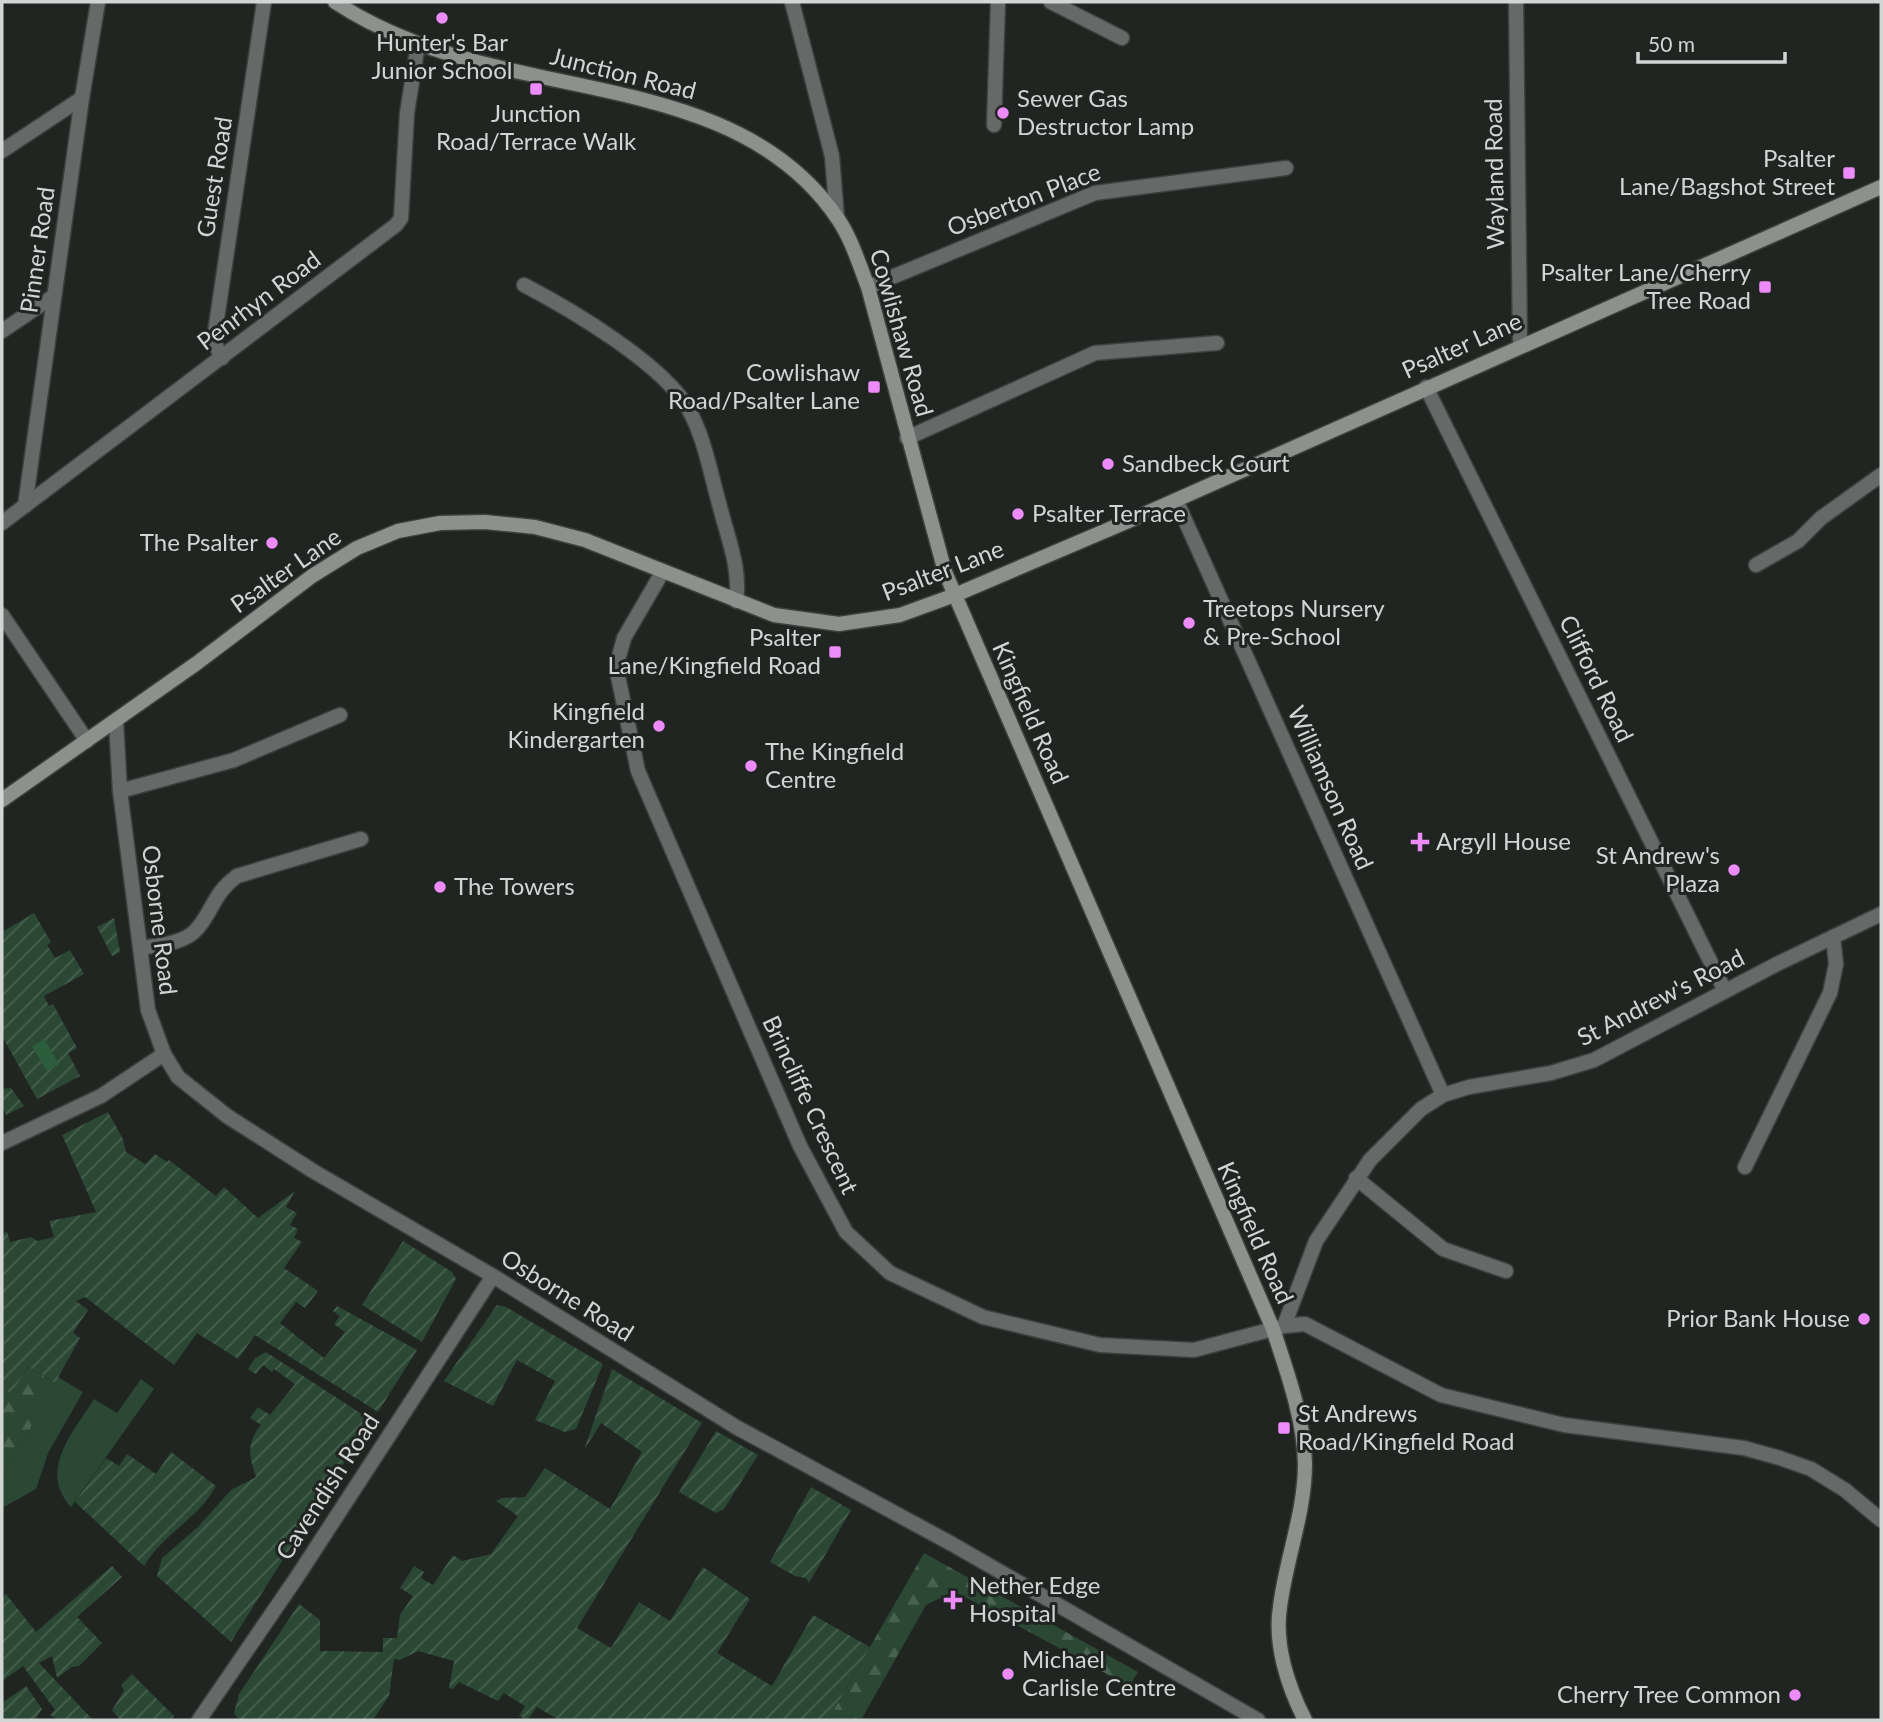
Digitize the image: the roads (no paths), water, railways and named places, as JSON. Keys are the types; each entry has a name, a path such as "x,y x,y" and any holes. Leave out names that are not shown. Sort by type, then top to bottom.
{"street":[{"name":"Pinner Road","path":"25,506 98,2"},
{"name":"Guest Road","path":"222,358 215,344 215,332 264,2"},
{"name":"Junction Road","path":"335,2 418,44 502,68 653,101 710,119 745,135 779,159 803,178 837,218"},
{"name":"Cowlishaw Road","path":"792,2 832,156 837,218 851,242 868,287 907,438 955,595"},
{"path":"994,125 998,2"},
{"path":"1051,2 1122,38"},
{"name":"Wayland Road","path":"1516,2 1520,345"},
{"name":"Penrhyn Road","path":"2,523 396,225 401,218 407,113 418,44"},
{"path":"2,151 82,98"},
{"name":"Osberton Place","path":"868,287 1095,193 1286,168"},
{"name":"Psalter Lane","path":"2,800 116,721 312,576 357,548 398,531 440,523 485,522 535,527 585,540 781,617 839,624 900,615 955,595 1176,500 1881,187"},
{"path":"524,285 649,364 678,394 690,411 706,456 739,579 736,601"},
{"path":"2,331 54,296"},
{"path":"907,438 1095,353 1217,343"},
{"name":"Clifford Road","path":"1426,387 1725,991"},
{"path":"1756,565 1798,541 1821,518 1881,475"},
{"name":"Williamson Road","path":"1176,500 1443,1095"},
{"name":"Brincliffe Crescent","path":"663,571 624,638 616,667 638,771 800,1146 846,1232 890,1273 983,1317 1100,1345 1194,1350 1279,1327"},
{"name":"Kingfield Road","path":"955,595 1279,1327 1305,1324 1402,1377 1441,1395 1474,1404 1564,1424 1744,1448 1780,1458 1811,1469 1845,1490 1881,1520"},
{"path":"2,615 88,741"},
{"path":"120,791 234,760 340,715"},
{"name":"Osborne Road","path":"116,721 120,791 148,1010 164,1054 178,1077 227,1116 313,1171 493,1276 736,1427 952,1544 1258,1720"},
{"path":"140,948 176,941 196,930 220,888 237,876 361,839"},
{"name":"St Andrew's Road","path":"1279,1327 1316,1241 1356,1178 1402,1125 1443,1095 1469,1087 1551,1073 1594,1060 1725,991 1881,914"},
{"path":"1745,1167 1830,993 1836,964 1833,937"},
{"path":"2,1143 101,1096 164,1054"},
{"path":"1356,1178 1443,1248 1506,1271"},
{"name":"Cavendish Road","path":"199,1720 297,1577 493,1276"},
{"path":"1279,1327 1305,1463 1302,1496 1279,1619 1286,1671 1305,1720"}],"place":[{"name":"Hunter's Bar Junior School","path":"442,18"},
{"name":"Junction Road/Terrace Walk","path":"536,89"},
{"name":"Sewer Gas Destructor Lamp","path":"1003,113"},
{"name":"Psalter Lane/Bagshot Street","path":"1849,173"},
{"name":"Psalter Lane/Cherry Tree Road","path":"1765,287"},
{"name":"Cowlishaw Road/Psalter Lane","path":"874,387"},
{"name":"Sandbeck Court","path":"1108,464"},
{"name":"Psalter Terrace","path":"1018,514"},
{"name":"The Psalter","path":"272,543"},
{"name":"Treetops Nursery & Pre-School","path":"1189,623"},
{"name":"Psalter Lane/Kingfield Road","path":"835,652"},
{"name":"Kingfield Kindergarten","path":"659,726"},
{"name":"The Kingfield Centre","path":"751,766"},
{"name":"Argyll House","path":"1420,842"},
{"name":"St Andrew's Plaza","path":"1734,870"},
{"name":"The Towers","path":"440,887"},
{"name":"Prior Bank House","path":"1864,1319"},
{"name":"St Andrews Road/Kingfield Road","path":"1284,1428"},
{"name":"Nether Edge Hospital","path":"953,1600"},
{"name":"Michael Carlisle Centre","path":"1008,1674"},
{"name":"Cherry Tree Common","path":"1795,1695"}]}
